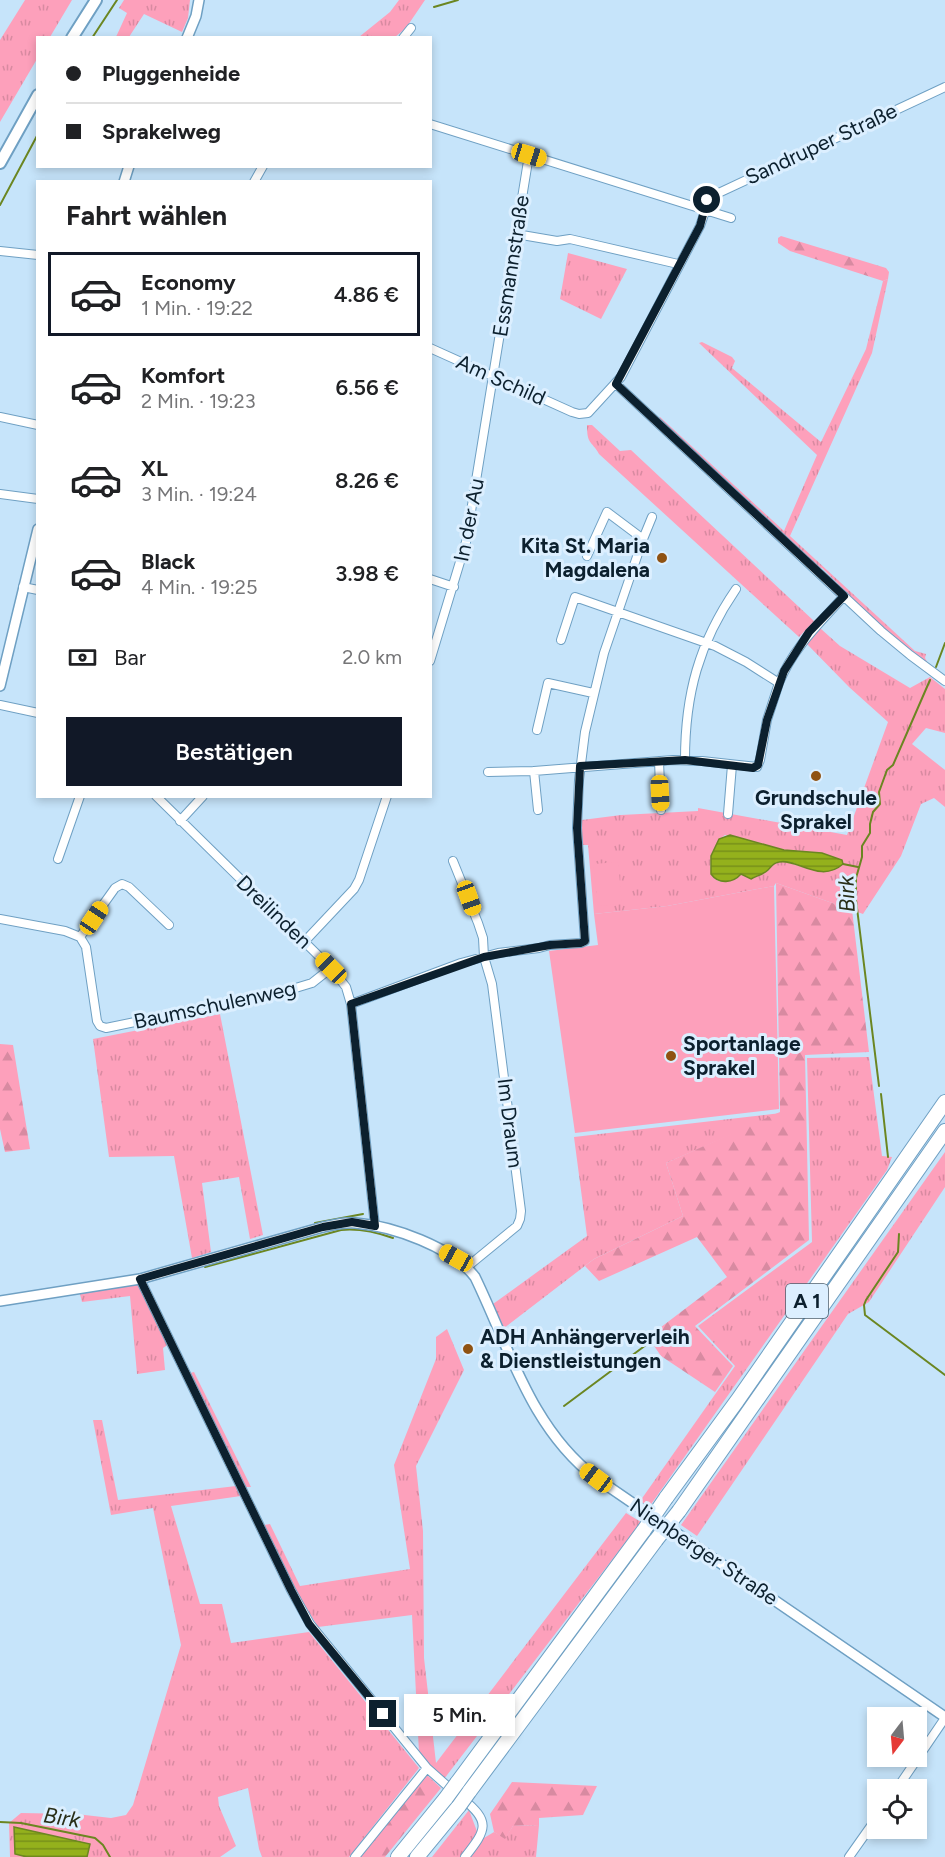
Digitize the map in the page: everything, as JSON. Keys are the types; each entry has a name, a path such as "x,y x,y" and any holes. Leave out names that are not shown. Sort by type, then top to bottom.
{"highway":[{"name":"A 1","path":"398,1857 457,1784 644,1530 737,1401 945,1102"},
{"name":"A 1","path":"417,1857 459,1806 679,1511 945,1131"}],"main road":[{"path":"73,36 96,0"},
{"path":"0,163 36,99"}],"street":[{"path":"190,36 199,0"},
{"path":"405,36 411,28"},
{"name":"Sandruper Straße","path":"705,209 707,200 713,194 945,87"},
{"path":"432,125 731,218"},
{"name":"Essmannstraße","path":"493,376 529,155"},
{"path":"705,209 700,226 616,384 899,646 945,681"},
{"path":"516,234 557,241 570,239 678,264"},
{"path":"0,251 36,255"},
{"name":"Am Schild","path":"432,349 579,414 588,413 616,384"},
{"name":"In der Au","path":"432,655 466,542 493,376"},
{"path":"0,417 36,425"},
{"path":"0,494 36,499"},
{"path":"587,556 607,512 643,539"},
{"path":"351,1004 484,957 550,945 581,943 586,939 577,828 580,766 585,732 593,693 618,612 652,517"},
{"path":"0,686 4,655 36,537"},
{"path":"432,580 454,587"},
{"path":"24,587 36,590"},
{"path":"685,760 688,704 694,676 705,642 736,589"},
{"path":"488,772 685,760 753,768 758,765 767,720 779,683 795,652 809,632 844,596"},
{"path":"561,640 575,597 705,642 746,662 779,683"},
{"path":"537,730 548,683 593,693"},
{"path":"0,705 36,713"},
{"path":"659,761 661,810"},
{"path":"728,814 732,765"},
{"path":"534,771 538,810"},
{"path":"58,860 79,798"},
{"name":"Dreilinden","path":"158,798 331,968 346,987 351,1004 375,1226"},
{"path":"180,821 201,798"},
{"path":"304,941 354,889 386,798"},
{"name":"Im Draum","path":"453,861 483,938 484,957 492,984 521,1215 519,1223 513,1229 467,1268"},
{"path":"0,919 65,931 80,937 115,888 122,884 129,886 169,925"},
{"name":"Baumschulenweg","path":"80,937 86,947 97,1021 100,1026 106,1028 289,990 312,983 331,968"},
{"name":"Nienberger Straße","path":"0,1301 140,1279 323,1227 352,1222 375,1226 444,1251 475,1277 538,1414 572,1459 596,1478 945,1718"},
{"path":"140,1279 309,1624 427,1768 477,1810 483,1829 465,1857"},
{"path":"903,1779 945,1718"},
{"path":"355,1857 427,1768"},
{"path":"849,1857 867,1832"}],"green space":[{"path":"25,0 72,0 51,36 36,36 36,61 0,122 0,40"},
{"path":"124,0 190,0 188,18 182,32 144,14 130,36 116,36 127,13 119,8"},
{"path":"399,0 425,0 406,28 396,36 360,36 390,12"},
{"path":"781,236 886,268 889,272 888,279 883,281 790,251 778,243 778,238"},
{"path":"568,253 627,269 601,319 560,299"},
{"path":"888,279 872,353 790,536 915,651 926,654 925,658 930,667 854,604 852,598 822,568 817,567 658,419 660,417 784,531 817,455 699,343 702,342 732,357 735,361 732,368 821,442 866,349 883,281"},
{"path":"587,425 592,425 620,451 631,450 814,621 799,637 599,454 589,439"},
{"path":"820,628 840,646 910,688 930,677 945,689 945,733 926,728 912,744 945,770 945,807 934,798 921,804 901,856 863,914 776,883 774,886 667,906 594,914 588,845 582,845 582,820 621,815 698,811 698,808 847,835 888,722 849,687 806,643","holes":["725,835 788,851 822,853 842,860 814,870 782,861 773,864 768,871 741,874 729,881 720,881 714,878 711,872 710,864 715,847"]},
{"path":"618,862 622,904 598,906 593,864"},
{"path":"776,883 852,910 869,1052 805,1055 809,1240 695,1326 733,1366 715,1392 661,1356 648,1337 727,1277 697,1237 599,1281 585,1266 594,1259 683,1216 666,1163 780,1112"},
{"name":"Sportanlage Sprakel","path":"774,886 779,1109 575,1133 549,951 598,945 594,914 667,906"},
{"path":"220,1014 263,1235 250,1239 239,1177 202,1183 211,1252 192,1258 174,1156 109,1157 93,1039"},
{"path":"0,1044 13,1045 30,1149 5,1152 0,1129"},
{"path":"869,1057 882,1156 892,1157 887,1170 647,1510 638,1504 735,1366 698,1326 812,1242 807,1058"},
{"path":"781,1113 666,1163 683,1216 594,1259 504,1328 493,1304 587,1236 574,1137"},
{"path":"945,1152 945,1187 869,1302 848,1314 697,1536 681,1525"},
{"path":"138,1284 169,1344 163,1348 165,1370 137,1374 130,1296 82,1302 80,1294"},
{"path":"447,1329 464,1370 416,1466 423,1531 424,1658 436,1763 626,1513 641,1522 444,1779 419,1753 412,1615 318,1627 295,1589 264,1525 270,1524 300,1586 410,1569 394,1465 436,1359 436,1337"},
{"path":"194,1372 251,1487 246,1487 190,1373"},
{"path":"93,1420 102,1420 118,1500 236,1486 241,1496 171,1506 200,1604 222,1604 231,1643 309,1632 419,1768 349,1857 262,1857 248,1788 218,1797 219,1806 236,1846 220,1857 10,1857 9,1823 21,1813 76,1814 111,1818 126,1815 133,1805 181,1645 153,1508 111,1515"},
{"path":"427,1775 441,1788 385,1857 360,1857"},
{"path":"512,1782 597,1786 583,1815 539,1818 539,1825 513,1826 505,1839 494,1832 490,1814"},
{"path":"469,1810 478,1834 460,1857 432,1857"},
{"path":"539,1825 536,1857 469,1857 484,1838 494,1832 505,1838 513,1826"}],"shaded area":[{"path":"730,835 784,850 822,853 842,860 843,864 826,872 793,863 779,862 751,879 741,874 730,881 718,880 711,874 711,856 719,839"},
{"path":"14,1827 90,1844 87,1857 27,1857 15,1854"}],"waterway":[{"path":"93,36 117,0"},
{"path":"434,7 458,0"},
{"path":"0,205 36,138"},
{"name":"Birk","path":"936,667 945,643"},
{"name":"Birk","path":"879,1086 856,900 856,878 862,857 862,846 870,833 873,812 880,804 879,792 887,770 893,765 930,680"},
{"path":"843,864 858,867"},
{"name":"Birk","path":"881,1094 888,1157"},
{"path":"315,1223 363,1214"},
{"path":"205,1267 341,1230 367,1231 393,1238"},
{"name":"Birk","path":"899,1234 898,1252 866,1300 865,1315 945,1375"},
{"path":"564,1406 650,1342"},
{"name":"Birk","path":"0,1822 21,1823 95,1838 103,1845 110,1857"}],"place":[{"name":"Kita St. Maria Magdalena","path":"662,558"},
{"name":"Grundschule Sprakel","path":"816,776"},
{"name":"Sportanlage Sprakel","path":"671,1056"},
{"name":"ADH Anhängerverleih & Dienstleistungen","path":"468,1349"}],"route":[{"path":"383,1714 309,1624 140,1279 323,1227 352,1222 375,1226 351,1004 461,963 498,953 585,941 577,828 580,766 693,760 757,767 767,720 784,671 809,632 844,596 616,384 700,226 707,200"}]}
